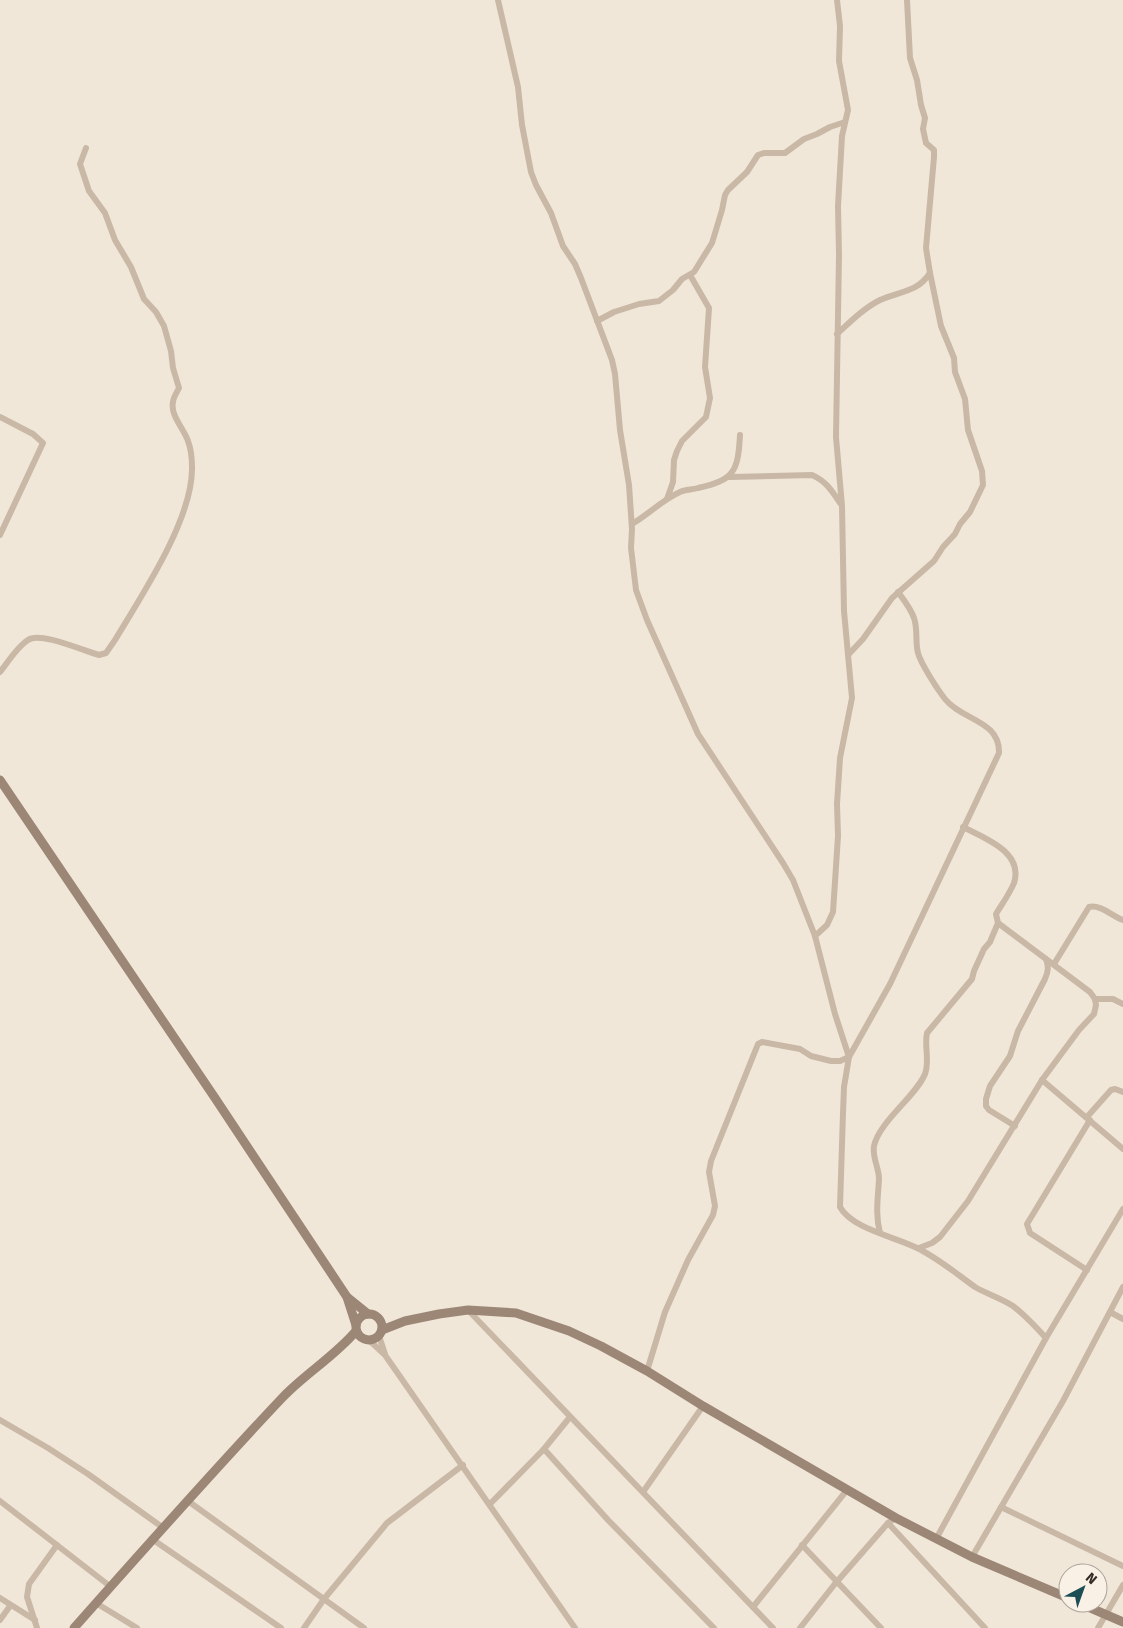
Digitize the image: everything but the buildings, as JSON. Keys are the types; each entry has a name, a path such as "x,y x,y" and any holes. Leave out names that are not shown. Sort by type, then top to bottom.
{"main road":[{"path":"0,780 347,1297 359,1336 367,1340"},
{"path":"347,1297 368,1314 379,1319 405,1321"},
{"path":"343,1346 367,1340 405,1321 468,1310 516,1313 569,1331 647,1371 846,1490 892,1520 1058,1594"},
{"path":"74,1628 162,1528 299,1381 343,1346 356,1328 360,1318 368,1314"},
{"path":"379,1319 381,1333"},
{"path":"1102,1613 1123,1622"}],"street":[{"path":"498,0 518,87 522,125 531,172 536,186 551,213 563,246 578,271 615,374 619,422 629,485 632,524 631,548 636,590 646,620 698,734 793,880 815,936 835,1014 849,1057"},
{"path":"815,936 827,925 833,912 838,836 837,804 840,758 852,698 844,611 842,506 836,438 840,255 838,206 842,136 848,110 839,61 840,26 837,0"},
{"path":"848,656 898,592 934,561 970,512 983,485 982,471 968,430 964,398 955,372 954,358 942,326 926,248 934,150 926,143 923,129 925,118 921,105 918,80 910,58 907,0"},
{"path":"597,321 614,312 639,304 660,301 682,279 694,272 712,243 722,210 724,195 747,172 758,155 764,153 785,153 804,139 845,122"},
{"path":"0,672 26,640 33,637 48,638 99,655 106,653 166,552 187,502 191,484 192,467 188,440 174,411 172,402 179,388 173,368 169,340 156,312 138,288 136,276 118,247 105,213 89,191 80,164 86,148"},
{"path":"837,334 880,300 898,295 920,285 930,273"},
{"path":"667,499 673,482 677,451 682,441 706,417 710,398 705,367 709,308 690,275"},
{"path":"0,418 33,434 43,443 0,535"},
{"path":"730,477 734,470 740,435"},
{"path":"632,524 682,490 707,486 730,477 812,474 821,478 828,485 842,506"},
{"path":"898,592 915,619 918,653 946,700 960,712 986,726 999,743 999,753 890,984 849,1057 842,1113 840,1207 846,1216 857,1223 919,1248 977,1288 1013,1307 1028,1318 1046,1338"},
{"path":"880,1232 877,1220 879,1174 874,1146 894,1113 924,1077 927,1067 925,1042 927,1033 972,979 981,956 990,942 998,923 996,914 1014,883 1015,872 1013,863 1000,846 963,827"},
{"path":"1054,964 1088,907 1100,908 1123,920"},
{"path":"919,1248 932,1243 940,1237 968,1201 1042,1080 1094,1014 1095,999 1090,992 998,923"},
{"path":"1015,1126 989,1110 986,1106 986,1100 990,1086 1010,1056 1018,1031 1045,979 1048,971 1046,958"},
{"path":"1095,999 1113,999 1123,1004"},
{"path":"647,1371 665,1312 688,1260 713,1215 715,1206 709,1172 711,1161 758,1044 762,1042 800,1049 812,1056 831,1061 840,1061 849,1057"},
{"path":"1042,1080 1123,1149"},
{"path":"1087,1270 1030,1233 1027,1224 1089,1119 1111,1090 1115,1089 1123,1092"},
{"path":"936,1539 1046,1338 1123,1209"},
{"path":"972,1557 1063,1401 1123,1287"},
{"path":"468,1310 773,1628"},
{"path":"1110,1312 1123,1319"},
{"path":"381,1333 385,1355"},
{"path":"367,1340 385,1355 575,1628"},
{"path":"642,1492 703,1406"},
{"path":"490,1504 544,1449 570,1416"},
{"path":"0,1420 88,1474 162,1528"},
{"path":"544,1449 608,1520 714,1628"},
{"path":"304,1628 324,1599 386,1524 463,1465"},
{"path":"753,1607 846,1490"},
{"path":"0,1501 111,1587"},
{"path":"188,1501 364,1628"},
{"path":"1002,1507 1123,1566"},
{"path":"800,1628 837,1582 892,1520 984,1628"},
{"path":"152,1539 281,1628"},
{"path":"37,1628 27,1597 30,1584 57,1545"},
{"path":"802,1545 880,1628"},
{"path":"1098,1628 1123,1585"},
{"path":"0,1598 35,1620"},
{"path":"96,1603 137,1628"},
{"path":"0,1620 10,1606"}]}
